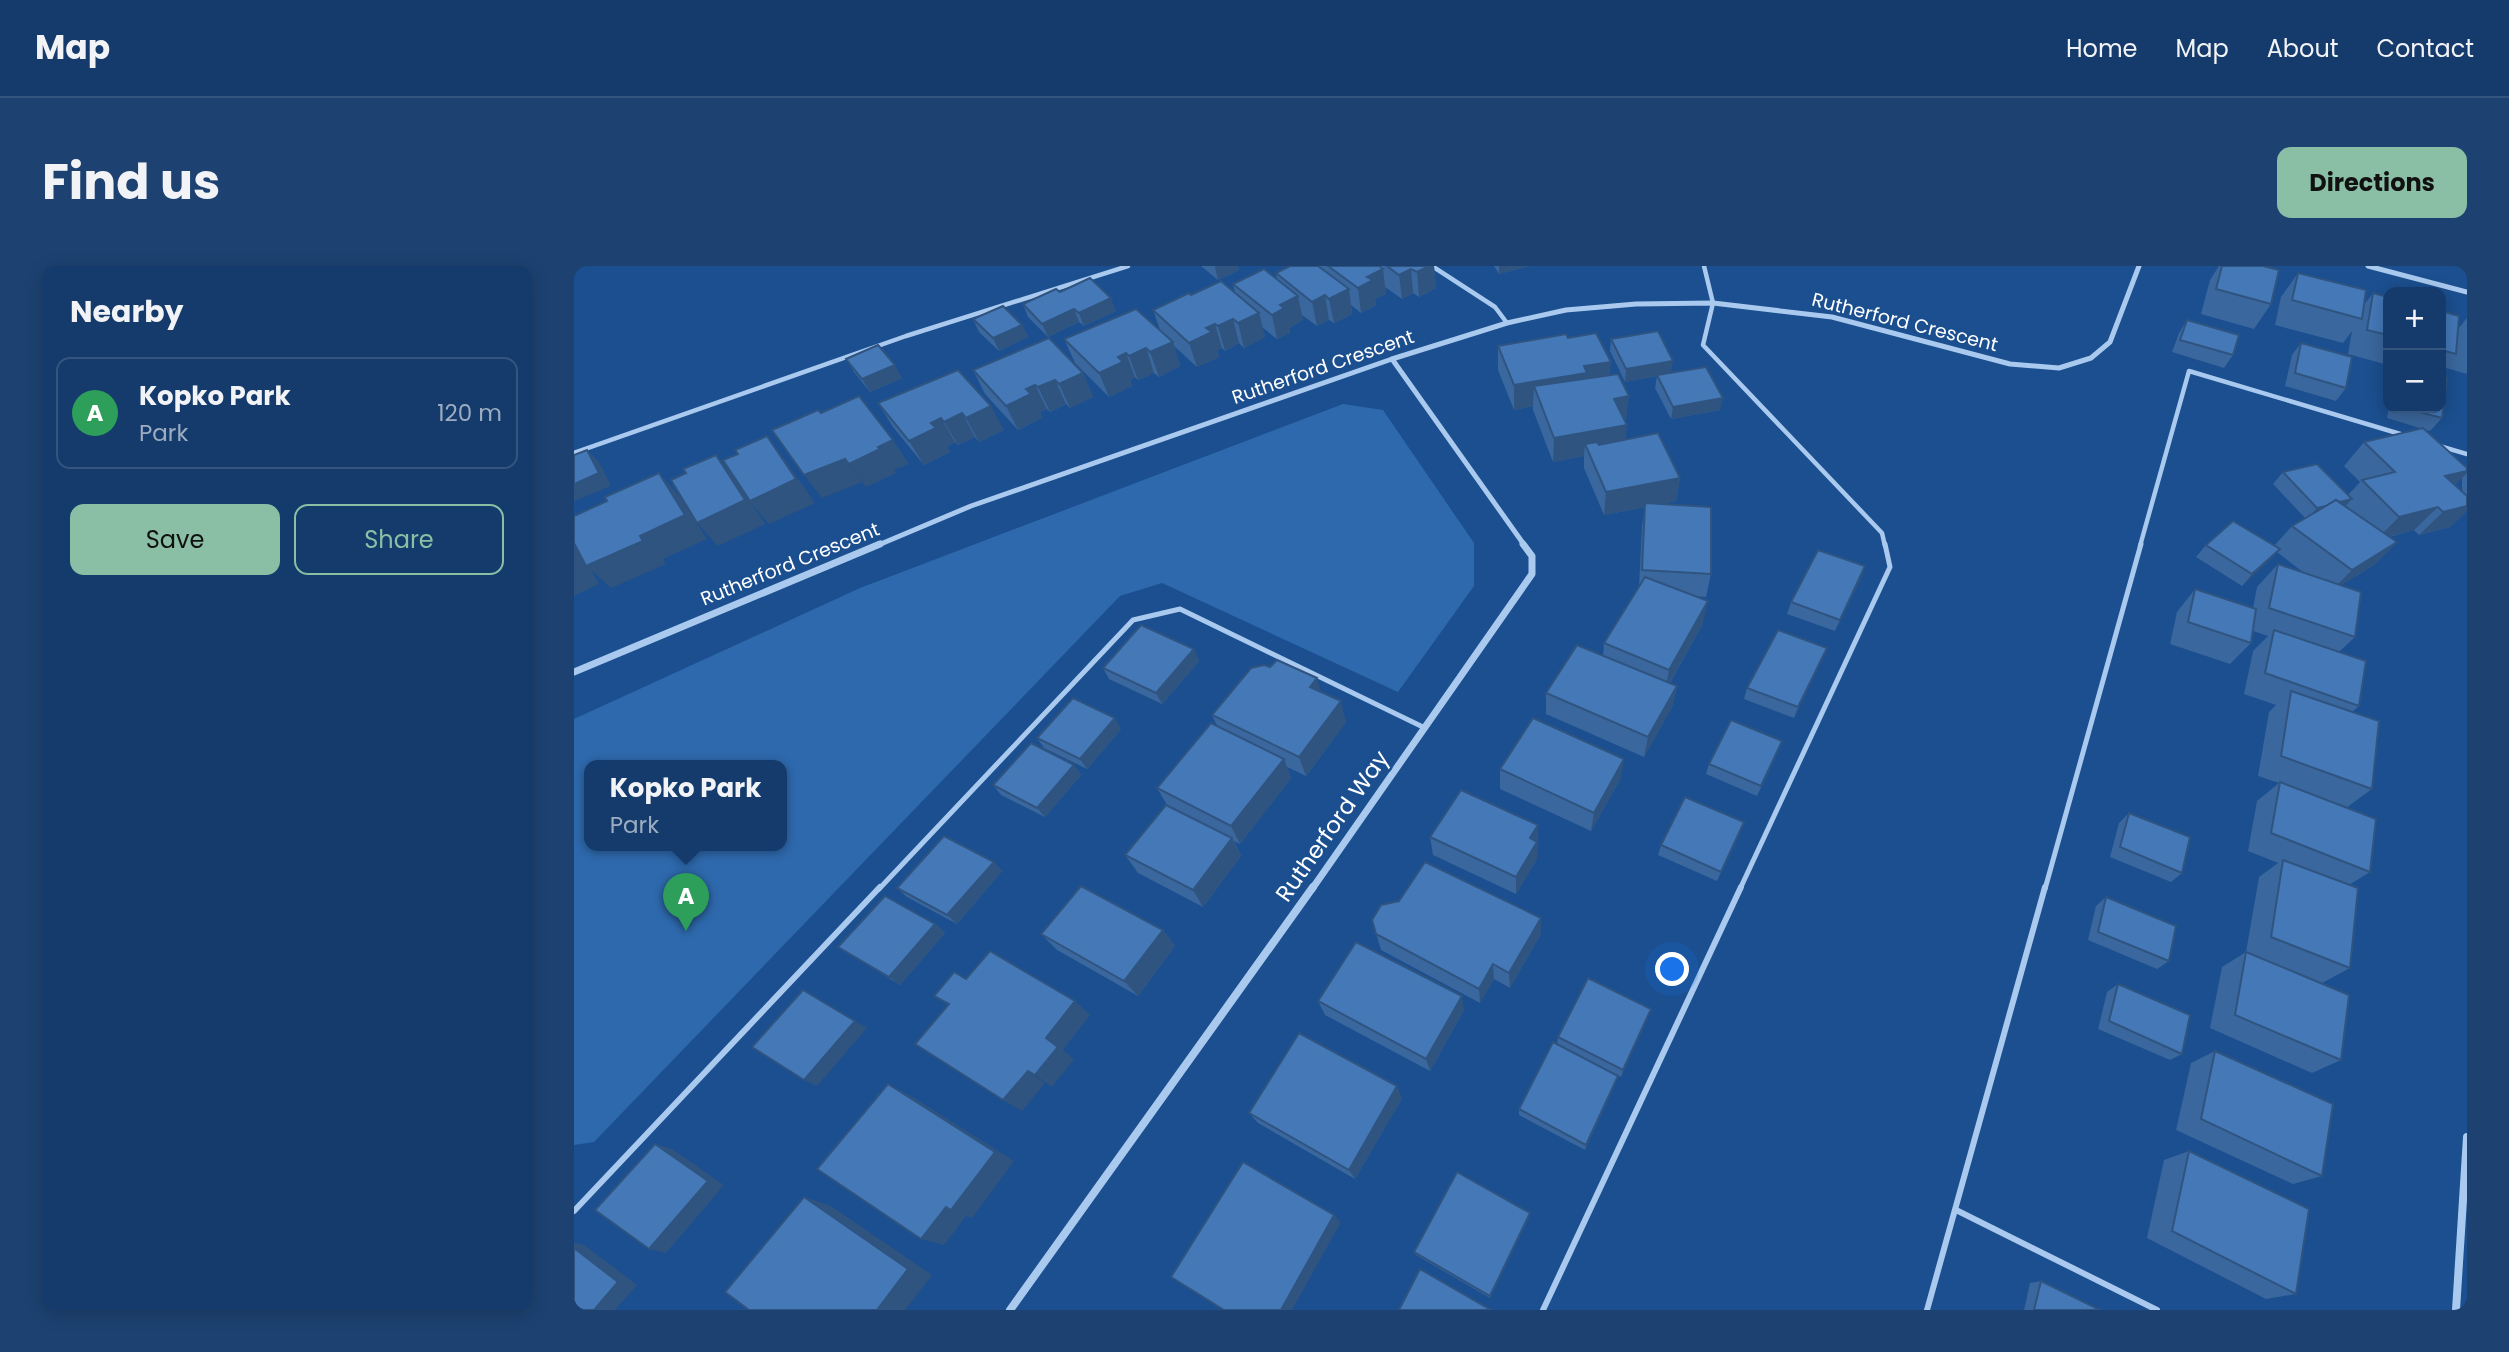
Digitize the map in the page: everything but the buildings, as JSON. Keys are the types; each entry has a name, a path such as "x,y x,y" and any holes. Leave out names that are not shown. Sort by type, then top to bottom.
{"street":[{"name":"Rutherford Crescent","path":"574,673 971,506 1392,359 1507,323 1566,310 1636,304 1713,303 1832,317 2010,364 2059,368 2091,358 2110,342 2139,266"},
{"path":"2368,266 2467,292"},
{"name":"Rutherford Way","path":"1010,1310 1532,574 1532,556 1392,359"},
{"path":"2456,1310 2467,1137"}],"lane":[{"path":"574,453 906,336 1128,266"},
{"path":"1432,266 1494,307 1507,323"},
{"path":"1543,1310 1890,566 1882,533 1703,345 1713,303 1704,266"},
{"path":"1927,1310 2189,371 2414,438"},
{"path":"2427,442 2467,454"},
{"path":"574,1211 1133,620 1180,609 1425,728"},
{"path":"1956,1210 2157,1310"}],"shaded area":[{"path":"1343,404 1383,410 1474,543 1474,586 1398,692 1162,583 1120,596 594,1142 574,1145 574,719 860,588"}],"place":[{"name":"Kopko Park","path":"686,931"}]}
